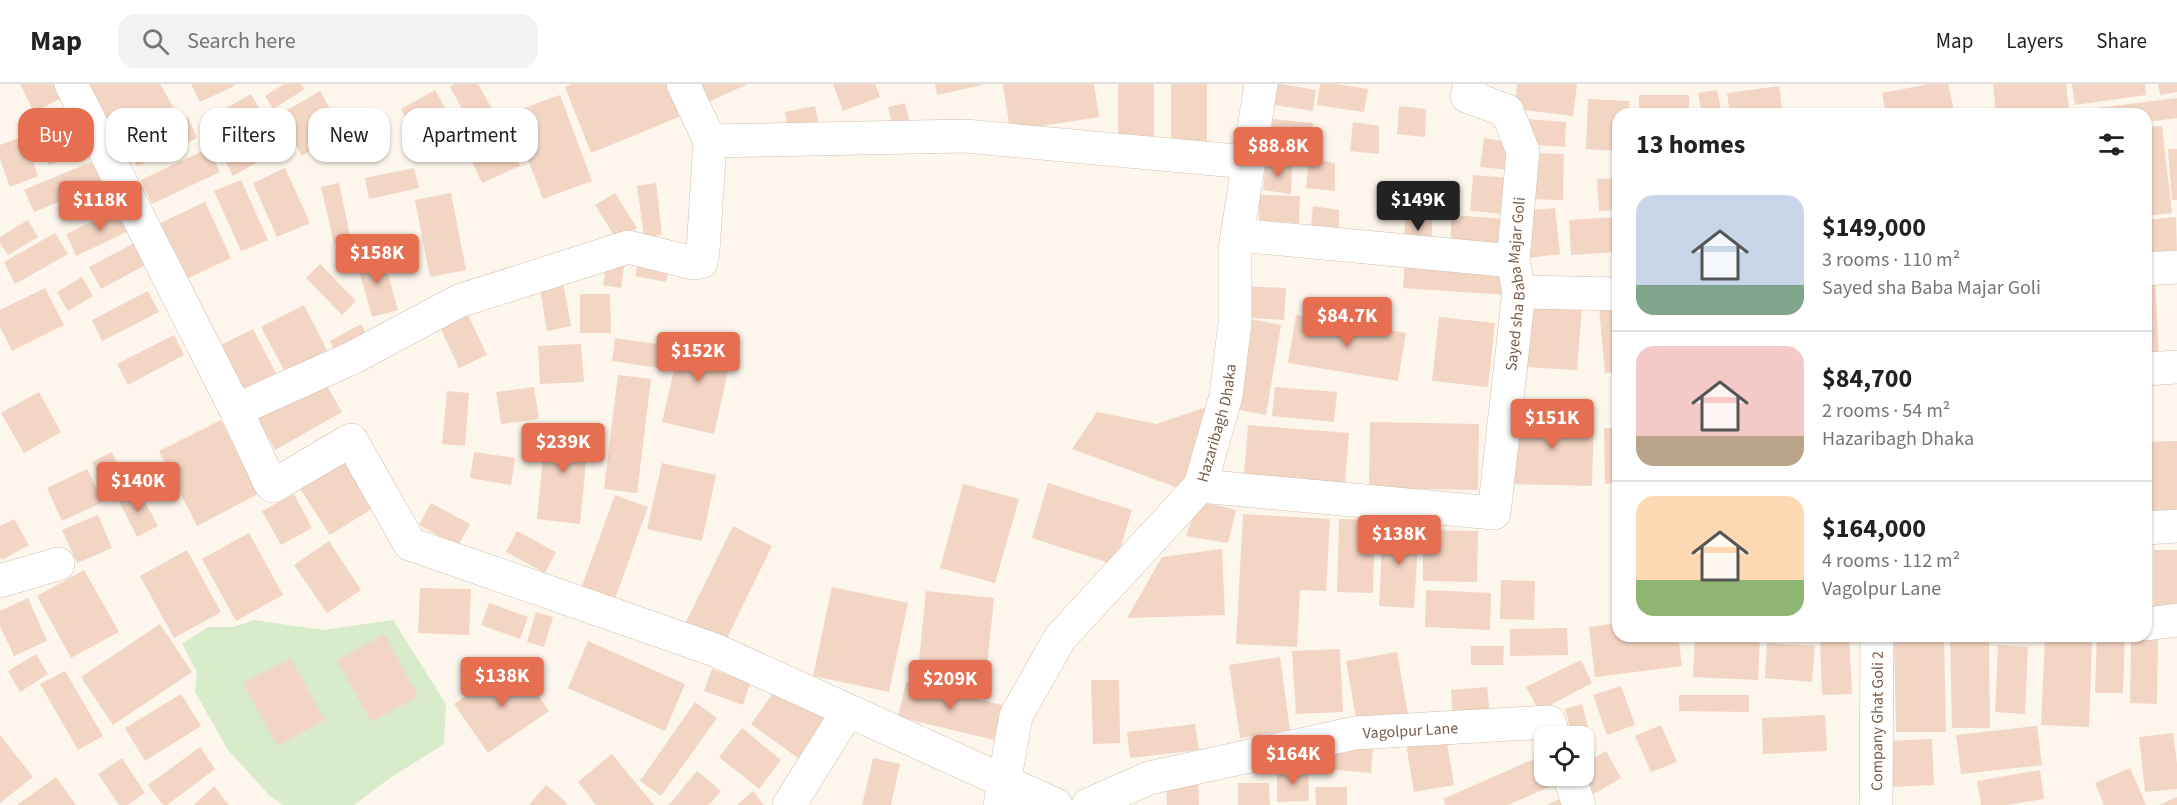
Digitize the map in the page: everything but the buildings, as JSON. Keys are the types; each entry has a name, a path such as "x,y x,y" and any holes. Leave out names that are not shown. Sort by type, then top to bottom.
{"street":[{"path":"71,84 273,486 351,440 410,544 715,650 848,711 1002,794 1056,805"},
{"path":"236,410 352,358 459,301 628,247 693,263 700,262 703,251 710,141 683,84"},
{"name":"Hazaribagh Dhaka","path":"1002,794 1016,716 1060,639 1200,486 1226,396 1235,322 1235,249 1260,84"},
{"name":"Sayed sha Baba Majar Goli","path":"1200,486 1494,513 1519,292 1513,261 1523,151 1507,111 1467,96 1470,84"},
{"path":"710,141 965,136 1247,162"},
{"path":"1238,235 1513,261"},
{"path":"2152,269 2177,267"},
{"path":"1519,292 1612,294"},
{"path":"2152,369 2177,367"},
{"path":"2152,528 2177,526"},
{"path":"0,581 58,564"},
{"path":"2152,623 2177,620"},
{"name":"Company Ghat Goli 2","path":"1876,805 1877,642"},
{"path":"789,805 848,711"},
{"name":"Vagolpur Lane","path":"1088,805 1149,778 1354,733 1549,722 1550,726"},
{"path":"1572,786 1579,805"}],"green space":[{"path":"254,620 323,630 393,620 446,704 444,744 387,780 354,805 283,805 269,795 228,750 195,692 197,672 182,644 208,627 233,627"}]}
